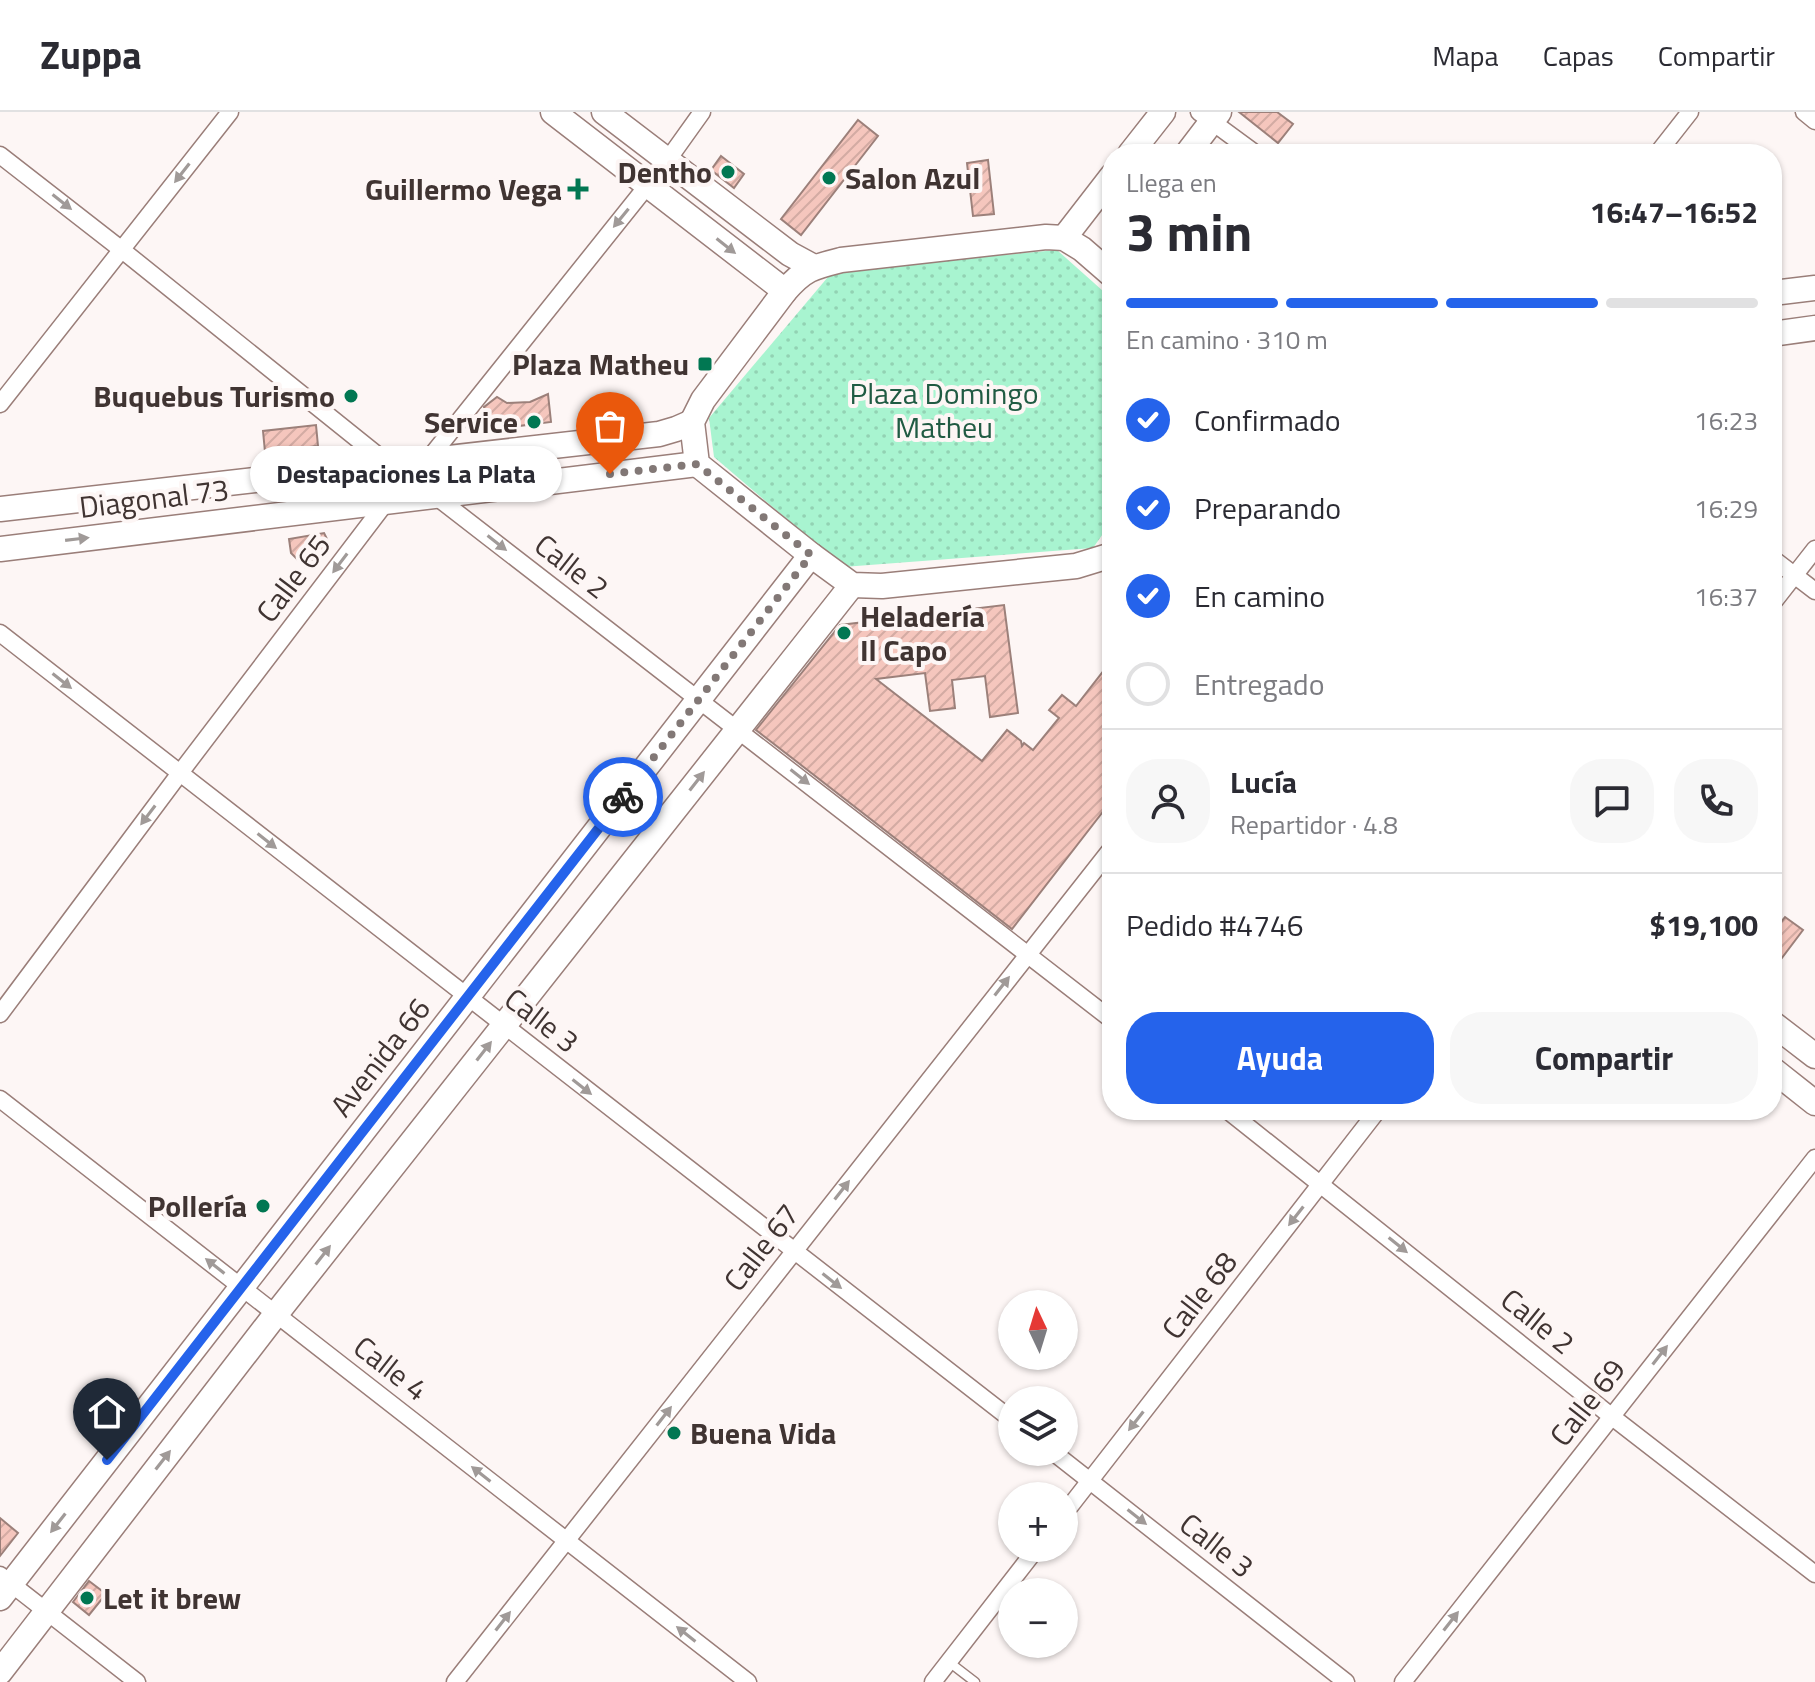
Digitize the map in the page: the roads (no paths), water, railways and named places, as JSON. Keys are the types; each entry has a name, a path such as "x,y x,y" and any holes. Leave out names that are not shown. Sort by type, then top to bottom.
{"main road":[{"path":"553,112 785,291"},
{"path":"604,112 790,254 814,267"},
{"path":"1138,144 1163,112"},
{"path":"1193,144 1210,115"},
{"path":"1064,238 1102,189"},
{"path":"1102,260 1064,238 1046,237 841,260 814,267 799,275 785,291 703,400 692,422 697,464 852,585 882,586 1076,566 1102,558"},
{"path":"1782,292 1815,288"},
{"path":"1782,333 1815,328"},
{"name":"Diagonal 73","path":"0,509 409,468 659,434 692,422"},
{"name":"Diagonal 73","path":"0,549 697,464"},
{"name":"Avenida 66","path":"4,1585 242,1287 811,555"},
{"path":"0,1672 276,1314 852,585"},
{"path":"1782,1031 1815,1056"},
{"path":"1782,1077 1815,1103"}],"street":[{"path":"0,404 230,112"},
{"name":"Calle 65","path":"0,1014 409,468 667,161 702,112"},
{"path":"1665,144 1690,112"},
{"path":"1804,112 1815,121"},
{"path":"1210,115 1244,144"},
{"name":"Calle 2","path":"0,155 409,468 435,496 1102,1012"},
{"path":"1782,591 1815,549"},
{"path":"1782,566 1815,591"},
{"name":"Calle 3","path":"0,633 998,1409"},
{"name":"Calle 67","path":"455,1682 1102,860"},
{"name":"Calle 4","path":"0,1099 748,1682"},
{"name":"Calle 2","path":"1240,1120 1815,1574"},
{"name":"Calle 68","path":"1078,1496 1370,1120"},
{"name":"Calle 69","path":"1403,1682 1815,1158"},
{"name":"Calle 3","path":"1072,1466 1346,1682"},
{"path":"933,1682 1026,1562"},
{"path":"4,1585 47,1611 137,1682"}],"lane":[{"path":"949,1662 975,1682"}],"place":[{"name":"Dentho","path":"728,172"},
{"name":"Salon Azul","path":"829,178"},
{"name":"Guillermo Vega","path":"578,189"},
{"name":"Plaza Matheu","path":"705,364"},
{"name":"Buquebus Turismo","path":"351,396"},
{"name":"Service","path":"534,422"},
{"name":"Destapaciones La Plata","path":"610,474"},
{"name":"Heladería Il Capo","path":"844,633"},
{"name":"Pollería","path":"263,1206"},
{"name":"Buena Vida","path":"674,1433"},
{"name":"Let it brew","path":"87,1598"}],"park label":[{"name":"Plaza Domingo Matheu","path":"944,410"}]}
